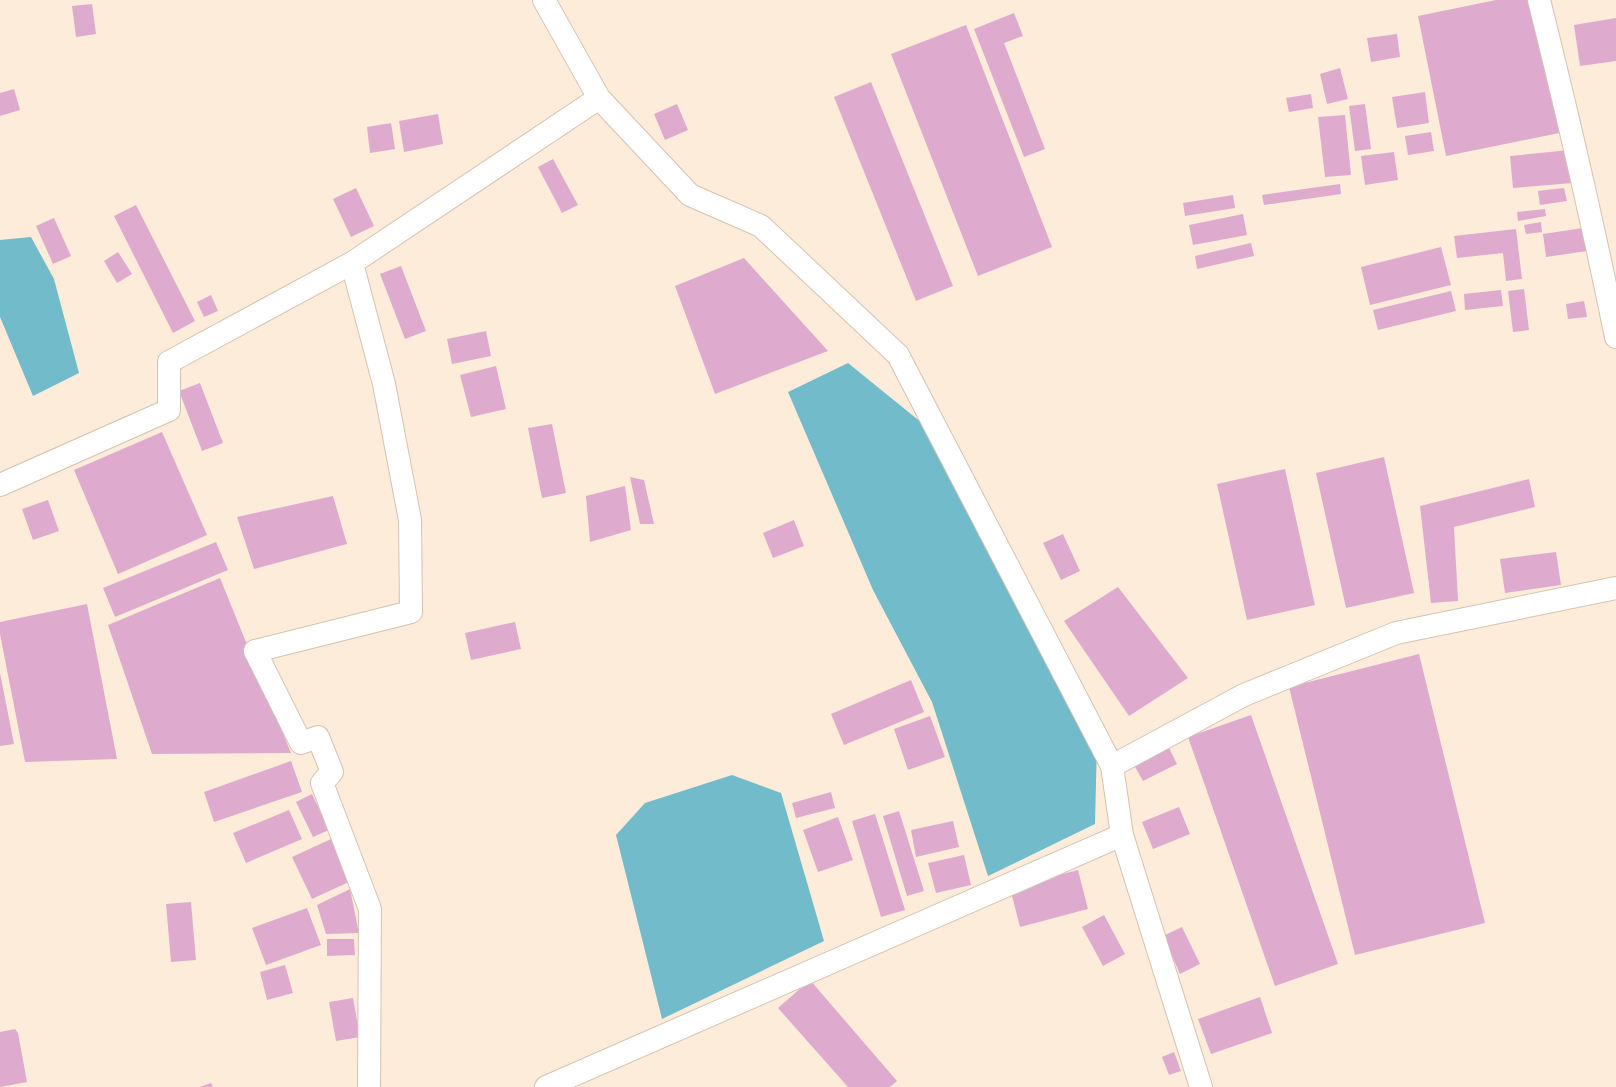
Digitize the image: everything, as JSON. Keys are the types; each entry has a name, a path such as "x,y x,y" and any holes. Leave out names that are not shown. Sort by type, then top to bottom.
{"street":[{"path":"544,0 599,98 690,195 761,226 898,356 1112,766 1122,835 1201,1087"},
{"path":"1539,0 1599,251 1616,337"},
{"path":"0,485 169,410 169,362 352,263 599,98"},
{"path":"352,263 384,384 410,520 411,612 255,651 301,743 318,737 332,772 322,782 370,909 369,1087"},
{"path":"1112,766 1244,695 1396,633 1616,588"},
{"path":"546,1087 1122,835"}],"water":[{"path":"31,237 54,279 79,373 33,396 0,317 0,240"},
{"path":"848,363 922,423 1097,742 1095,824 988,876 932,702 873,590 788,392"},
{"path":"732,775 781,793 824,941 662,1019 616,835 645,803"}],"building":[{"path":"1496,0 1537,0 1564,132 1446,156 1418,16"},
{"path":"92,4 96,34 76,37 72,6"},
{"path":"1014,13 1023,36 1004,43 1045,149 1024,157 974,29"},
{"path":"1616,18 1616,61 1580,66 1574,25"},
{"path":"966,25 1052,247 978,276 891,54"},
{"path":"1397,34 1400,57 1371,62 1367,38"},
{"path":"1340,68 1348,99 1327,104 1320,74"},
{"path":"871,82 953,286 916,301 834,97"},
{"path":"14,89 20,110 0,116 0,93"},
{"path":"1425,92 1429,123 1397,128 1392,97"},
{"path":"1311,94 1313,108 1289,112 1286,98"},
{"path":"677,104 688,130 665,140 654,114"},
{"path":"1365,104 1371,149 1355,151 1349,106"},
{"path":"438,114 443,144 404,152 399,121"},
{"path":"1345,115 1351,175 1325,177 1318,117"},
{"path":"391,123 395,149 370,153 367,127"},
{"path":"1431,132 1434,151 1408,155 1405,136"},
{"path":"1570,150 1573,183 1513,188 1510,156"},
{"path":"1394,152 1398,180 1365,185 1361,156"},
{"path":"553,159 578,205 562,213 538,167"},
{"path":"1340,184 1341,194 1264,205 1262,195"},
{"path":"356,188 374,226 351,237 333,199"},
{"path":"1564,188 1567,201 1540,205 1538,191"},
{"path":"1233,195 1235,208 1185,216 1183,203"},
{"path":"136,205 195,321 173,333 114,216"},
{"path":"1545,209 1546,216 1518,221 1517,212"},
{"path":"1243,214 1247,235 1193,245 1189,225"},
{"path":"54,218 71,256 53,264 36,226"},
{"path":"1541,222 1542,232 1526,234 1524,225"},
{"path":"1583,228 1587,251 1546,257 1543,234"},
{"path":"1516,229 1522,279 1506,281 1503,253 1457,258 1454,236"},
{"path":"1251,243 1254,256 1197,269 1195,256"},
{"path":"1441,247 1451,285 1370,305 1361,267"},
{"path":"118,252 132,274 117,283 104,261"},
{"path":"744,258 828,351 715,394 675,286"},
{"path":"401,266 426,331 405,339 380,274"},
{"path":"1524,289 1529,330 1513,332 1508,291"},
{"path":"1501,290 1503,306 1465,310 1464,294"},
{"path":"1451,291 1456,311 1378,330 1373,310"},
{"path":"211,295 218,311 204,317 197,302"},
{"path":"1584,301 1587,317 1568,319 1566,304"},
{"path":"486,331 491,356 452,364 447,339"},
{"path":"496,366 506,409 471,417 460,375"},
{"path":"200,383 223,443 202,451 179,391"},
{"path":"552,424 566,493 542,498 528,428"},
{"path":"162,432 207,535 118,574 74,470"},
{"path":"1384,457 1414,593 1346,608 1316,473"},
{"path":"1285,469 1315,605 1247,620 1217,484"},
{"path":"630,477 644,480 654,524 640,524"},
{"path":"1529,479 1535,507 1454,527 1458,601 1431,603 1420,506"},
{"path":"625,486 631,530 590,542 586,496"},
{"path":"333,496 347,544 254,569 237,517"},
{"path":"48,500 59,531 33,540 22,509"},
{"path":"794,520 804,546 773,558 763,533"},
{"path":"1063,534 1080,571 1061,580 1043,543"},
{"path":"216,542 228,570 115,617 103,588"},
{"path":"1556,552 1561,585 1505,593 1500,559"},
{"path":"220,578 291,753 152,754 108,625"},
{"path":"1118,587 1188,678 1129,716 1064,621"},
{"path":"87,604 117,759 25,762 0,634 0,622"},
{"path":"515,622 521,649 471,660 465,633"},
{"path":"1419,654 1485,923 1355,955 1289,687"},
{"path":"0,673 14,744 0,746"},
{"path":"911,680 924,712 844,745 831,714"},
{"path":"1251,715 1338,964 1275,986 1188,737"},
{"path":"930,716 945,757 908,770 894,729"},
{"path":"1169,748 1177,764 1143,781 1134,765"},
{"path":"291,761 302,792 214,822 204,792"},
{"path":"831,792 835,808 796,818 792,803"},
{"path":"312,794 329,830 313,837 296,802"},
{"path":"1179,807 1190,834 1153,849 1142,822"},
{"path":"289,810 302,839 246,863 233,833"},
{"path":"899,811 924,891 907,896 883,816"},
{"path":"875,814 905,910 881,917 852,821"},
{"path":"838,817 853,860 818,872 803,830"},
{"path":"953,821 959,847 916,857 911,830"},
{"path":"331,839 351,881 312,899 292,857"},
{"path":"964,855 971,885 936,893 928,863"},
{"path":"1078,870 1088,909 1020,927 1010,888"},
{"path":"350,889 359,933 326,934 317,905"},
{"path":"191,902 196,960 171,962 166,904"},
{"path":"307,908 321,945 266,965 252,928"},
{"path":"1104,915 1125,954 1103,966 1082,927"},
{"path":"1182,927 1200,964 1180,974 1163,936"},
{"path":"327,939 354,939 355,955 327,956"},
{"path":"285,965 293,993 267,1000 260,972"},
{"path":"810,980 897,1081 890,1087 848,1087 778,1008"},
{"path":"1260,997 1272,1033 1211,1054 1198,1019"},
{"path":"353,998 360,1037 336,1041 329,1002"},
{"path":"15,1029 18,1033 27,1082 0,1087 0,1032"},
{"path":"1174,1052 1181,1071 1169,1075 1162,1057"},
{"path":"211,1083 213,1087 200,1087"}]}
